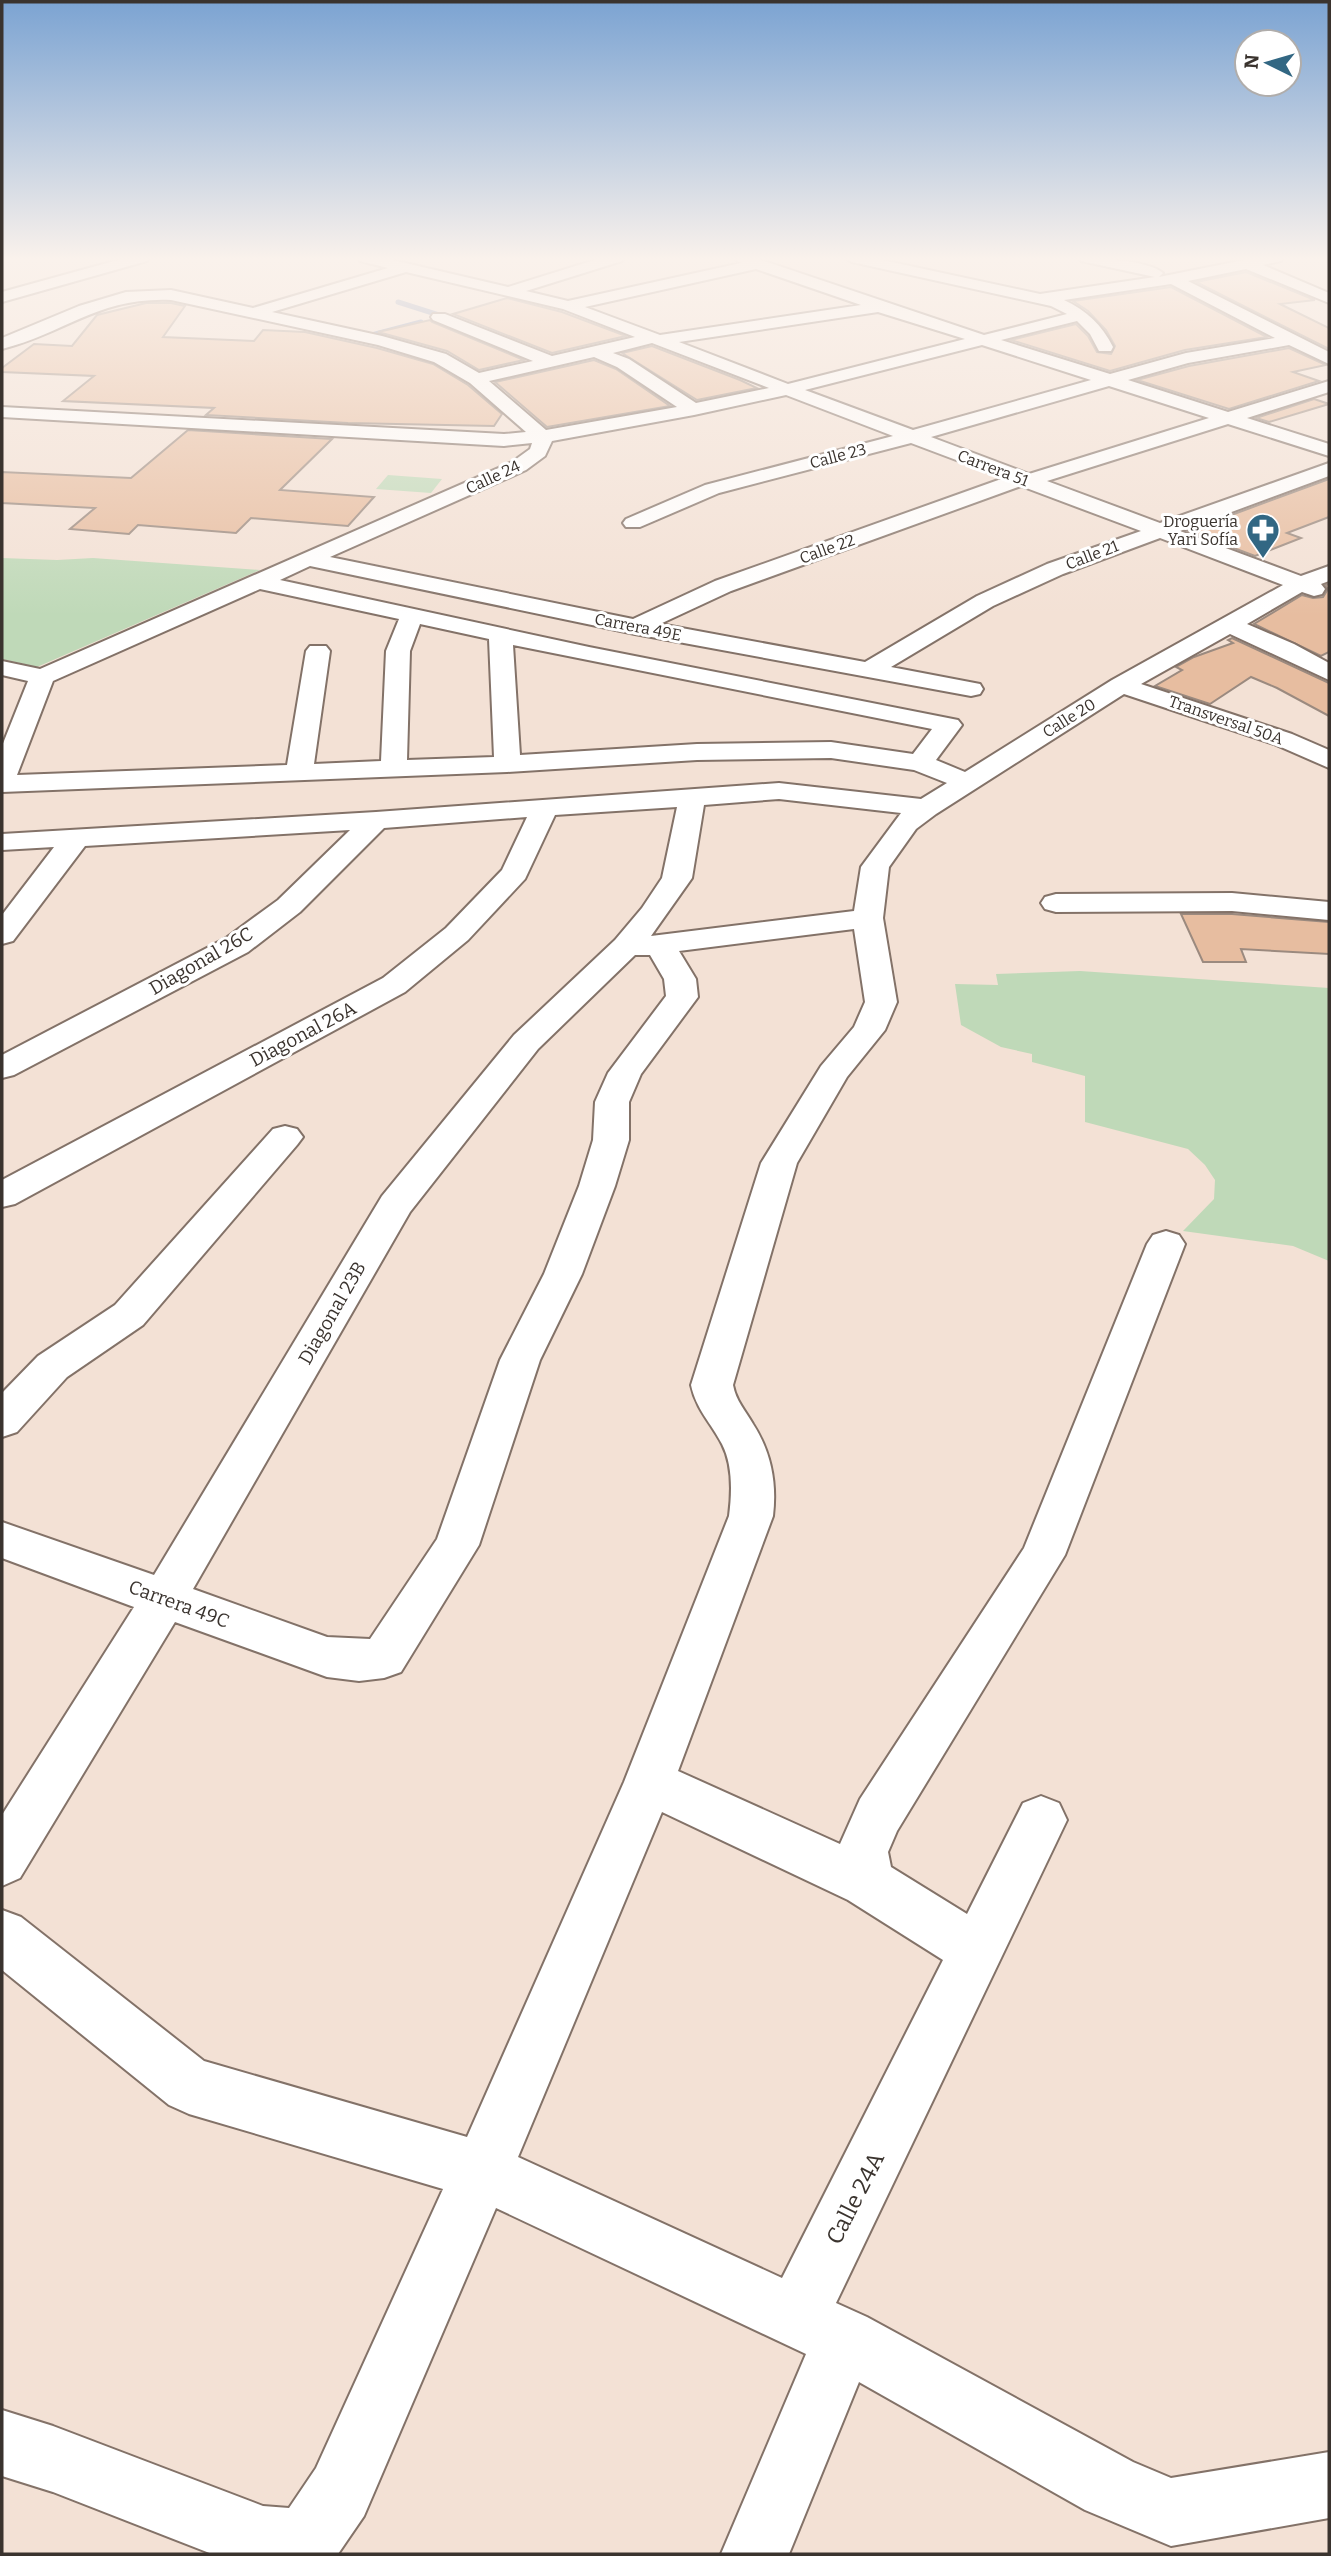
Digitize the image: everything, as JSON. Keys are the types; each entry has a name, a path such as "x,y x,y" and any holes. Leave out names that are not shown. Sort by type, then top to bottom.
{"street":[{"path":"473,377 544,438"},
{"path":"476,379 484,377"},
{"path":"644,377 694,410"},
{"name":"Carrera 51","path":"757,377 1298,585 1329,594"},
{"path":"2,412 505,440 544,438 694,410 835,377"},
{"path":"1108,377 1329,450"},
{"name":"Calle 23","path":"633,523 712,489 911,437 1120,377"},
{"name":"Calle 22","path":"589,654 630,626 723,586 1024,480 1329,386"},
{"name":"Calle 24","path":"42,677 525,462 541,449 544,438"},
{"path":"505,440 524,454 525,462"},
{"name":"Calle 21","path":"869,670 985,601 1055,569 1329,469"},
{"name":"Carrera 49E","path":"306,559 630,626 971,689"},
{"name":"Calle 20","path":"2,2443 53,2459 263,2540 305,2544 340,2492 482,2171 649,1782 746,1529 754,1493 743,1444 714,1402 712,1385 779,1163 833,1073 869,1030 881,1002 868,918 875,867 906,823 926,808 1121,685 1298,585 1329,573"},
{"path":"255,581 589,654 949,725 920,763"},
{"path":"394,768 398,651 411,617"},
{"path":"1227,624 1286,649 1329,673"},
{"path":"500,635 507,764"},
{"path":"299,772 318,651"},
{"path":"2,668 42,677 2,779"},
{"name":"Transversal 50A","path":"1121,685 1283,739 1329,760"},
{"path":"2,784 507,764 697,752 831,750 920,763 967,782"},
{"path":"2,842 376,820 779,791 926,808"},
{"name":"Diagonal 23B","path":"2,1861 164,1599 395,1205 526,1042 643,946 653,914 677,878 692,798"},
{"name":"Diagonal 26A","path":"2,1195 394,985 457,934 515,873 545,808"},
{"name":"Diagonal 26C","path":"2,1068 237,945 289,906 376,820"},
{"path":"2,934 76,838"},
{"path":"1056,903 1232,902 1329,911"},
{"path":"643,946 868,918"},
{"name":"Carrera 49C","path":"2,1540 327,1657 359,1661 383,1658 457,1545 520,1360 564,1274 597,1186 611,1140 612,1102 625,1073 682,997 680,979 643,946"},
{"path":"2,1421 42,1375 129,1315 285,1137"},
{"path":"867,1882 862,1852 878,1815 1044,1555 1166,1244"},
{"path":"649,1782 867,1882 978,1951"},
{"name":"Calle 24A","path":"755,2554 821,2328 978,1951 1041,1820"},
{"path":"2,1936 189,2085 482,2171 821,2328 1110,2486 1171,2512 1329,2485"}],"green space":[{"path":"388,475 442,479 431,493 376,489"},
{"path":"2,558 93,558 260,570 37,667 2,659"},
{"path":"1080,971 1329,988 1329,1261 1293,1246 1183,1231 1214,1199 1215,1180 1205,1165 1188,1149 1085,1122 1085,1076 1032,1062 1032,1054 1001,1047 961,1025 955,984 998,985 996,974"}],"building":[{"path":"92,377 455,377 502,414 494,426 348,423 206,415 214,408 63,401"},
{"path":"516,377 628,377 670,406 547,427 495,382"},
{"path":"661,377 733,377 757,388 697,400"},
{"path":"1147,377 1308,377 1319,381 1229,409 1137,380"},
{"path":"1314,399 1329,404 1269,422 1256,418"},
{"path":"188,430 332,439 280,490 374,497 348,526 251,518 236,533 138,525 129,534 70,529 95,508 2,503 2,472 131,478"},
{"path":"1329,479 1329,517 1287,533 1301,538 1255,556 1188,531"},
{"path":"1329,584 1329,652 1321,656 1254,624 1302,595 1323,597 1328,589 1325,585"},
{"path":"1232,638 1329,683 1329,716 1251,677 1210,704 1155,686 1182,670 1176,667 1194,657 1233,643 1228,640"},
{"path":"1181,914 1232,914 1329,922 1329,954 1241,949 1246,962 1203,962"}],"place":[{"name":"Droguería Yari Sofía","path":"1263,560"}]}
